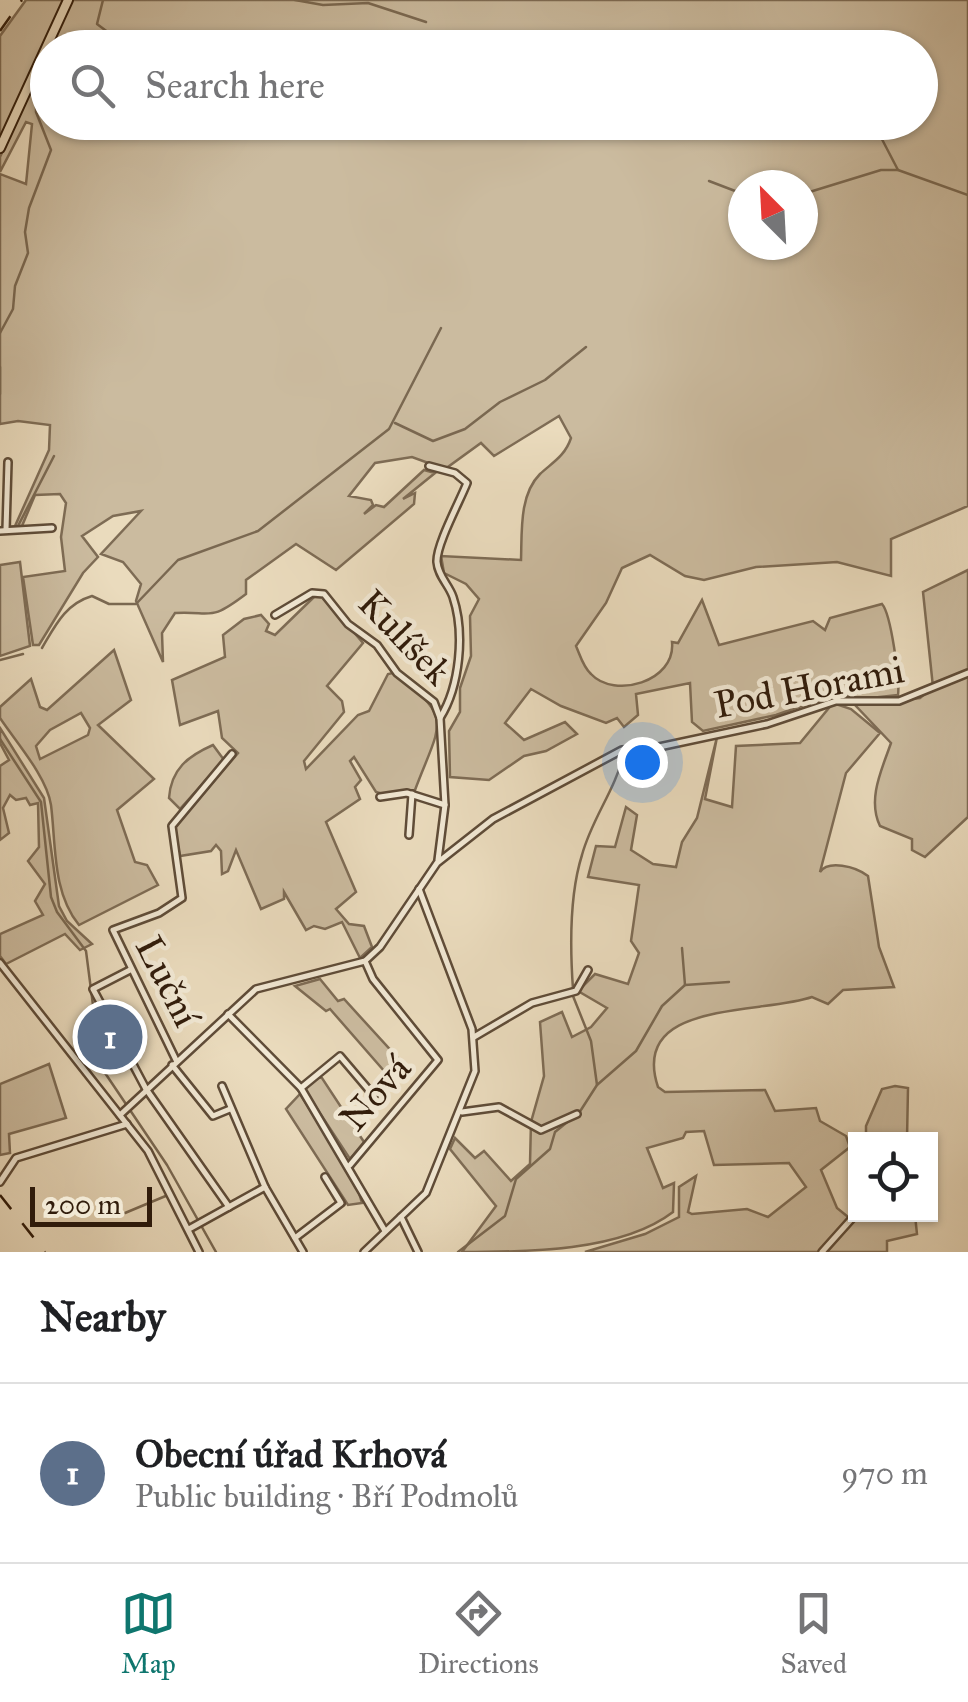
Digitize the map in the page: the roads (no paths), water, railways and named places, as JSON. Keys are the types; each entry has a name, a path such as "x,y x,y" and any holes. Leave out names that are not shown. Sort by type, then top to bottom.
{"main road":[{"path":"54,30 68,0"},
{"path":"0,148 30,83"}],"street":[{"path":"8,462 3,531 52,528"},
{"name":"Kulíšek","path":"429,466 455,473 467,483 437,562 453,597 459,646 452,689 440,718"},
{"name":"Kulíšek","path":"276,614 312,593 324,594 348,624 377,645 397,673 428,694 440,718 445,805 437,862"},
{"name":"Pod Horami","path":"437,862 494,819 622,750 659,747 767,724 836,701 899,701 968,674"},
{"name":"Luční","path":"230,1109 213,1116 174,1062 113,930 160,913 182,898 172,826 232,754"},
{"path":"380,798 412,794 445,805"},
{"path":"408,835 412,794"},
{"path":"120,1116 256,989 365,961 380,946 437,862"},
{"path":"364,1252 426,1193 475,1072 474,1037 419,889"},
{"name":"Nová","path":"350,1165 438,1060 373,978 365,961"},
{"path":"0,963 156,1163 198,1252"},
{"path":"130,970 94,989 146,1089 229,1207"},
{"path":"474,1037 532,1003 576,991 588,970"},
{"path":"228,1014 301,1088 350,1165 386,1232"},
{"path":"301,1088 340,1056 374,1096"},
{"path":"222,1086 265,1187 303,1252"},
{"path":"462,1112 499,1107 542,1130 577,1114"},
{"path":"0,1182 16,1158 127,1124"},
{"path":"294,1238 342,1203 324,1177"},
{"path":"188,1230 265,1187"},
{"path":"402,1217 418,1252"},
{"path":"822,1252 849,1222"}],"waterway":[{"path":"103,0 97,24 105,30"},
{"path":"295,0 323,5 368,3 426,22"},
{"path":"0,333 13,309 15,286 28,253 25,232 29,208 51,150 47,140"},
{"path":"882,140 898,170"},
{"path":"818,189 881,170 898,170 968,195"},
{"path":"709,181 728,188"},
{"path":"42,648 75,604 92,596 109,604 136,604 178,560 258,531 389,429 441,328"},
{"path":"395,423 433,441 465,429 500,402 545,380 586,347"},
{"path":"0,367 0,394"},
{"path":"9,527 18,526 54,456"},
{"path":"0,660 23,654"},
{"path":"0,739 41,802 51,897 57,912 86,951 101,1067 167,1165 216,1252"},
{"path":"573,989 572,922 578,871 586,842 624,753"},
{"path":"682,948 685,985"},
{"path":"579,1113 597,1085 636,1051 662,1006 685,985 729,982"},
{"path":"573,996 591,1041 597,1085"},
{"path":"458,1252 505,1216 516,1179 550,1149 555,1132 571,1119"},
{"path":"125,1213 168,1195"}],"railway":[{"path":"0,31 22,0"},
{"path":"0,1195 45,1252"}],"place":[{"name":"Obecní úřad Krhová","path":"110,1037"}]}
